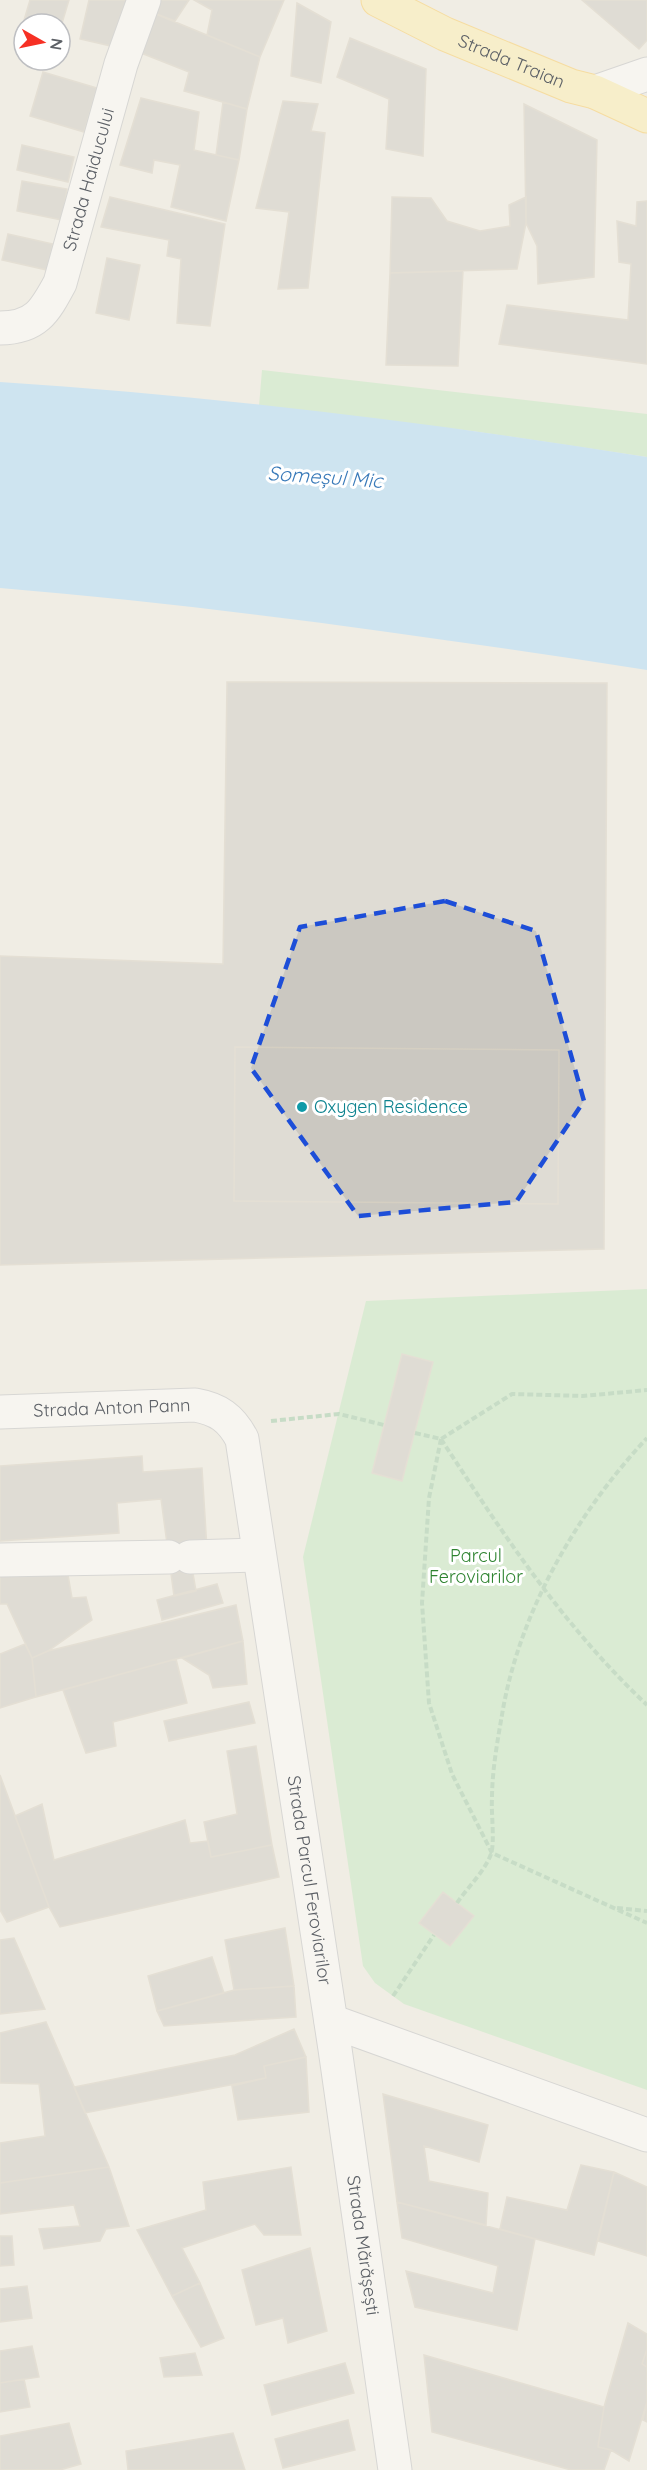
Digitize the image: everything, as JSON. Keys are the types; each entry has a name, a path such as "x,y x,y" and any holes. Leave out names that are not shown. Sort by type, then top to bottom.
{"main road":[{"name":"Strada Traian","path":"378,0 445,34 571,86 595,92 647,116"}],"street":[{"name":"Strada Haiducului","path":"0,328 15,328 44,313 60,283 121,64 144,0"},
{"path":"595,92 647,74"},
{"name":"Strada Anton Pann","path":"0,1412 195,1405 210,1407 223,1414"},
{"name":"Strada Parcul Feroviarilor","path":"223,1414 235,1425 242,1439 331,2021"},
{"path":"0,1560 259,1555"},
{"path":"331,2021 647,2135"},
{"name":"Strada Mărășești","path":"331,2021 395,2470"}],"path":[{"path":"647,1390 583,1396 512,1394 441,1439 429,1498 422,1603 429,1703 452,1774 492,1853 647,1923"},
{"path":"270,1421 339,1414 384,1425"},
{"path":"415,1433 441,1439 543,1591 609,1670 647,1705"},
{"path":"457,1903 492,1853 492,1796 504,1705 529,1622 570,1538 605,1488 647,1438"},
{"path":"613,1908 647,1911"},
{"path":"393,1996 434,1935"}],"highlighted area":[{"path":"445,901 536,931 584,1101 516,1202 358,1216 251,1068 300,927"}],"green space":[{"path":"262,370 647,414 647,457 472,431 259,406"},
{"name":"Parcul Feroviarilor","path":"647,1289 647,2090 404,2004 375,1983 363,1966 303,1557 366,1301"}],"water":[{"name":"Someșul Mic","path":"0,382 162,395 324,412 647,457 647,670 324,623 0,588"}],"building":[{"path":"30,0 69,0 65,12 26,12"},
{"path":"89,0 127,0 111,46 80,39"},
{"path":"156,0 189,0 175,21 151,12"},
{"path":"194,0 284,0 260,57 207,35 212,10"},
{"path":"582,0 647,0 647,40 639,49"},
{"path":"297,3 331,22 321,83 291,76"},
{"path":"151,12 260,57 247,109 184,91 189,72 136,51"},
{"path":"350,38 426,69 423,156 386,149 389,99 337,77"},
{"path":"43,72 97,88 84,132 30,116"},
{"path":"141,98 199,112 194,150 239,160 226,221 171,207 180,165 154,160 152,173 120,165"},
{"path":"283,101 318,104 311,131 325,133 308,288 278,289 289,212 256,208"},
{"path":"223,102 247,109 239,160 216,155"},
{"path":"524,104 597,140 594,277 538,284 537,246 526,223"},
{"path":"22,145 74,157 68,182 17,170"},
{"path":"22,181 67,189 62,220 17,211"},
{"path":"110,197 225,224 210,326 177,323 181,259 167,256 169,240 101,227"},
{"path":"392,197 431,198 447,221 480,231 510,226 509,205 526,197 526,223 517,269 390,273"},
{"path":"647,201 647,364 499,344 507,305 628,320 631,264 619,262 617,221 636,226 637,202"},
{"path":"8,234 53,244 47,270 2,260"},
{"path":"107,258 140,265 129,320 96,313"},
{"path":"463,271 458,366 386,365 390,273"},
{"name":"Oxygen Residence","path":"227,682 607,683 604,1249 0,1265 0,956 223,964"},
{"path":"235,1047 559,1050 558,1204 234,1201"},
{"path":"402,1354 433,1362 402,1481 372,1473"},
{"path":"142,1456 143,1472 202,1468 207,1549 189,1550 196,1591 174,1596 161,1499 117,1503 119,1533 0,1541 0,1466"},
{"path":"0,1572 68,1575 72,1598 86,1597 92,1620 48,1651 32,1658 7,1604 0,1604"},
{"path":"217,1584 223,1603 162,1620 157,1600"},
{"path":"236,1605 243,1641 36,1697 32,1658 48,1651"},
{"path":"243,1641 247,1684 213,1688 209,1675 182,1658"},
{"path":"25,1644 32,1658 36,1697 0,1708 0,1654"},
{"path":"176,1659 187,1703 113,1722 116,1746 86,1753 63,1690"},
{"path":"249,1702 255,1723 169,1741 164,1721"},
{"path":"256,1746 272,1845 211,1857 204,1822 237,1814 227,1751"},
{"path":"0,1775 49,1907 7,1922 0,1910"},
{"path":"42,1804 54,1860 185,1820 190,1843 208,1841 211,1857 272,1845 279,1877 60,1927 49,1907 15,1816"},
{"path":"443,1892 474,1916 450,1946 419,1923"},
{"path":"285,1928 294,1986 234,1990 225,1940"},
{"path":"14,1938 45,2009 0,2014 0,1940"},
{"path":"212,1957 224,1993 157,2011 148,1976"},
{"path":"294,1986 296,2017 164,2026 157,2011 234,1990"},
{"path":"46,2022 109,2167 0,2183 0,2143 45,2136 39,2084 0,2083 0,2033"},
{"path":"294,2029 306,2057 264,2066 266,2078 85,2113 74,2087 235,2055"},
{"path":"306,2057 309,2112 238,2120 232,2086 266,2078 264,2066"},
{"path":"383,2094 488,2125 479,2162 424,2146 429,2181 488,2193 486,2225 397,2202"},
{"path":"581,2165 614,2172 594,2255 500,2229 507,2197 567,2210"},
{"path":"109,2167 129,2226 106,2229 100,2241 44,2249 39,2229 80,2226 74,2205 0,2214 0,2183"},
{"path":"291,2167 301,2235 264,2235 255,2224 182,2248 200,2283 172,2296 137,2230 206,2210 203,2182"},
{"path":"614,2172 647,2187 647,2256 598,2241"},
{"path":"397,2202 535,2239 517,2330 415,2307 406,2271 493,2293 498,2266 402,2238"},
{"path":"0,2236 12,2236 14,2265 0,2266"},
{"path":"310,2248 327,2331 288,2343 283,2318 256,2325 242,2270"},
{"path":"200,2283 224,2338 201,2347 172,2296"},
{"path":"27,2286 32,2318 0,2322 0,2289"},
{"path":"628,2323 647,2334 647,2349 642,2364 647,2367 647,2402 629,2461 611,2450 598,2447 604,2407"},
{"path":"32,2346 39,2377 0,2383 0,2351"},
{"path":"647,2349 647,2367 642,2364"},
{"path":"195,2353 202,2375 164,2377 160,2358"},
{"path":"424,2355 604,2407 598,2447 611,2450 604,2470 571,2470 432,2432"},
{"path":"345,2363 354,2393 272,2415 264,2385"},
{"path":"24,2379 30,2407 0,2412 0,2383"},
{"path":"647,2402 647,2422 643,2420"},
{"path":"348,2420 355,2450 283,2468 275,2439"},
{"path":"69,2423 81,2464 60,2470 0,2470 0,2436"},
{"path":"233,2433 245,2470 128,2470 126,2451"}],"place":[{"name":"Oxygen Residence","path":"302,1107"}]}
